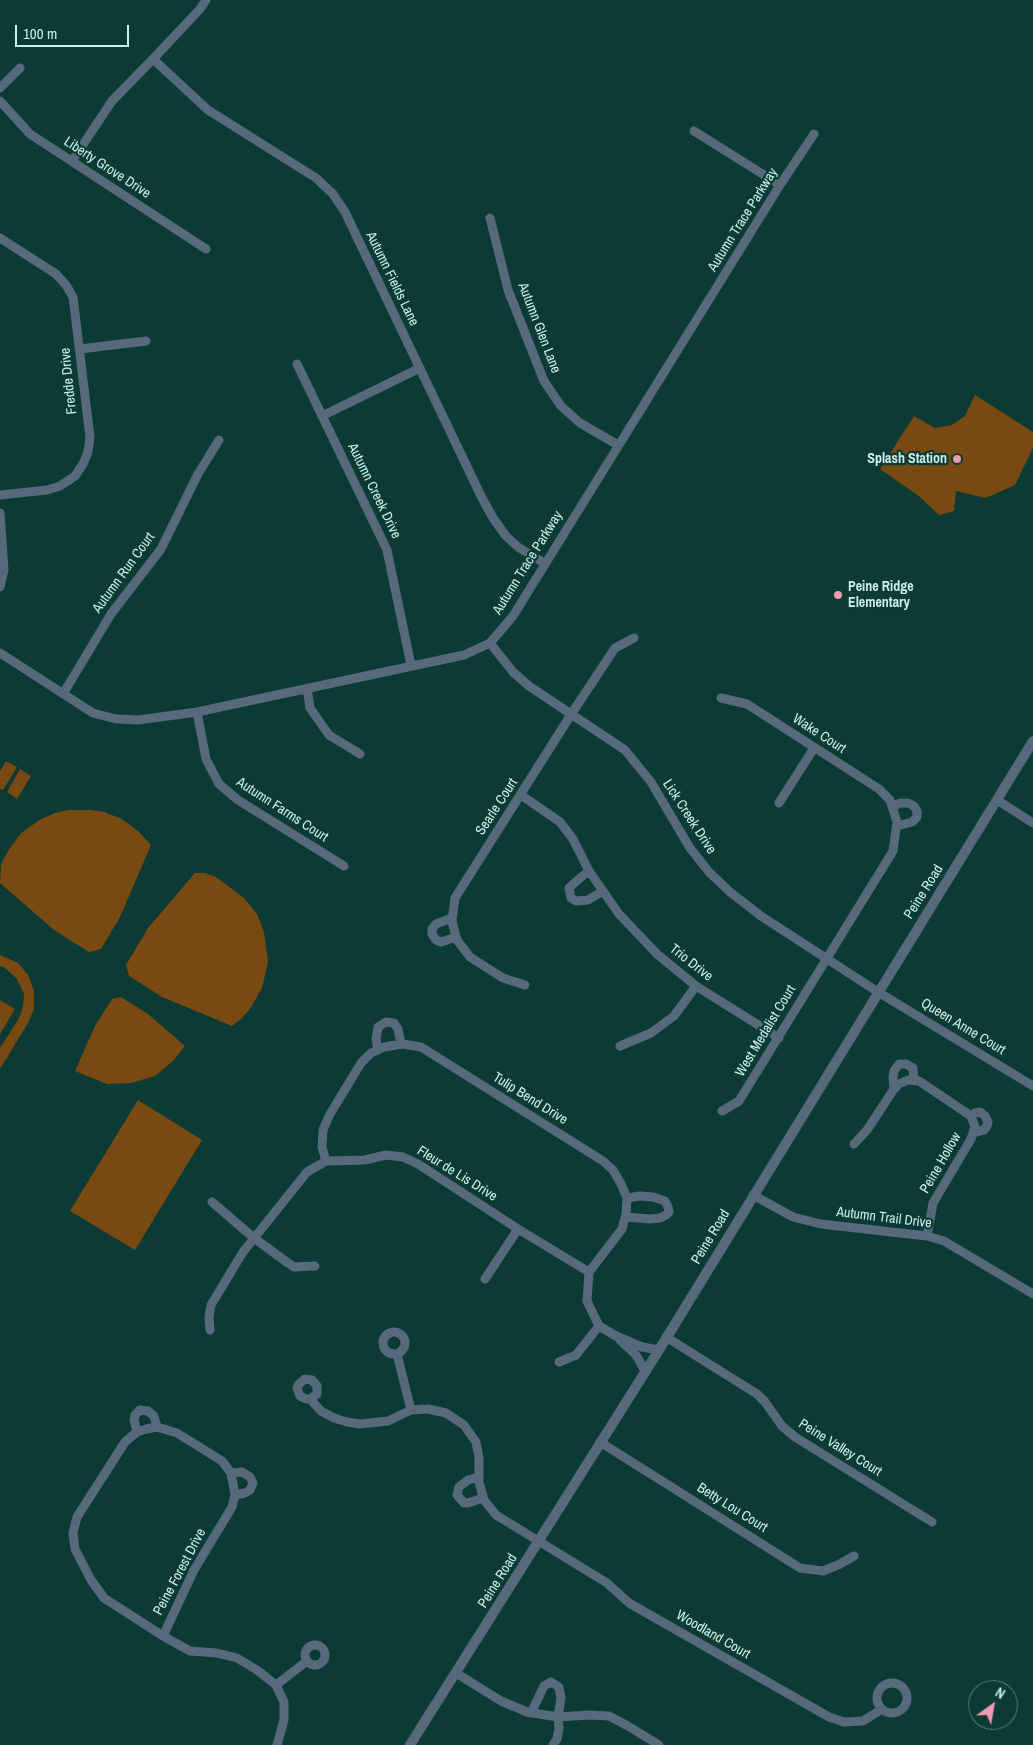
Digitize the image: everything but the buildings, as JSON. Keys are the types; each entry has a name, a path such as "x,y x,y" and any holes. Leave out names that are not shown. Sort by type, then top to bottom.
{"street":[{"path":"72,161 112,101 200,9 206,0"},
{"name":"Autumn Fields Lane","path":"153,59 208,110 316,178 333,194 345,212 493,518 506,536 518,547 544,563"},
{"path":"0,88 20,68"},
{"name":"Liberty Grove Drive","path":"0,101 30,134 206,249"},
{"path":"694,131 780,185"},
{"name":"Autumn Trace Parkway","path":"0,653 94,712 116,718 138,720 197,712 464,655 490,642 512,616 780,185 814,134"},
{"name":"Autumn Glen Lane","path":"490,218 508,290 544,381 562,406 580,423 618,445"},
{"name":"Fredde Drive","path":"0,238 56,274 66,285 73,297 90,437 88,452 83,464 75,476 60,486 46,490 0,495"},
{"path":"80,349 146,342"},
{"name":"Autumn Creek Drive","path":"298,364 387,550 411,666"},
{"path":"322,416 420,368"},
{"name":"Autumn Run Court","path":"63,694 111,614 161,549 198,474 218,440"},
{"path":"0,513 4,570 0,587"},
{"name":"Searle Court","path":"526,985 503,978 470,956 456,937 452,918 455,898 615,648 634,638"},
{"name":"Lick Creek Drive","path":"490,642 513,672 529,686 625,750 651,782 690,848 720,883 761,916 878,992"},
{"path":"307,688 310,708 329,735 360,754"},
{"name":"Wake Court","path":"721,698 747,704 879,789 890,800 897,822 893,851 826,958"},
{"name":"Autumn Farms Court","path":"197,712 206,759 219,784 238,800 344,866"},
{"name":"Peine Road","path":"410,1745 659,1350 1033,741"},
{"path":"779,803 814,748"},
{"name":"Trio Drive","path":"521,795 560,822 573,838 590,872 619,914 657,954 696,986 779,1038"},
{"path":"997,800 1033,823"},
{"path":"892,806 908,803 914,806 917,811 917,817 912,822 897,826"},
{"path":"590,872 569,888 570,898 576,902 588,900 603,891"},
{"path":"452,918 436,924 432,929 432,934 436,940 441,942 456,937"},
{"name":"West Medalist Court","path":"722,1111 740,1101 826,958"},
{"path":"620,1046 651,1033 674,1016 696,986"},
{"name":"Queen Anne Court","path":"878,992 1033,1086"},
{"path":"378,1050 376,1039 378,1027 386,1022 394,1023 398,1029 401,1044"},
{"name":"Tulip Bend Drive","path":"326,1161 322,1147 323,1130 330,1114 361,1063 371,1053 384,1047 401,1044 421,1047 603,1162 613,1170 627,1198"},
{"name":"Peine Hollow","path":"854,1144 867,1130 894,1088 893,1077 899,1064 906,1064 912,1068 914,1080 919,1081 970,1116 975,1127 971,1139 933,1203 927,1236"},
{"path":"894,1088 908,1080 914,1080"},
{"name":"Peine Hollow","path":"970,1116 980,1112 988,1122 984,1130 973,1133"},
{"name":"Fleur de Lis Drive","path":"326,1161 365,1160 386,1155 403,1157 418,1164 518,1229 589,1272"},
{"path":"210,1330 209,1317 211,1305 243,1252 307,1172 326,1161"},
{"name":"Autumn Trail Drive","path":"753,1195 793,1217 821,1224 927,1236 944,1241 1033,1294"},
{"path":"625,1217 660,1218 669,1212 665,1201 654,1197 640,1196 627,1198 622,1228 589,1272 587,1301 599,1326 616,1336 642,1347 659,1350"},
{"path":"212,1202 254,1238 294,1267 315,1266"},
{"path":"485,1279 518,1229"},
{"path":"559,1362 576,1355 599,1326"},
{"path":"616,1336 636,1355 645,1371"},
{"name":"Peine Valley Court","path":"666,1337 757,1394 766,1402 782,1426 795,1437 932,1522"},
{"path":"396,1354 411,1410"},
{"path":"310,1399 321,1410 334,1418 360,1424 388,1421 411,1410 428,1409 446,1412 464,1425 476,1442 478,1450 479,1477 478,1482 483,1498 464,1503 457,1495 458,1487 468,1480 479,1477"},
{"path":"157,1427 154,1416 148,1411 140,1410 135,1415 134,1420 137,1432 157,1427 178,1432 222,1461 232,1473 235,1495 250,1490 253,1483 250,1477 242,1472 232,1473"},
{"name":"Peine Forest Drive","path":"137,1432 125,1442 77,1517 73,1533 75,1549 91,1580 104,1598 163,1636 190,1651 217,1653 237,1658 257,1670 276,1685"},
{"name":"Betty Lou Court","path":"600,1442 800,1568 823,1571 854,1556"},
{"name":"Peine Forest Drive","path":"163,1636 194,1570 232,1507 235,1495"},
{"name":"Woodland Court","path":"483,1498 496,1515 607,1583 629,1603 829,1717 844,1722 863,1721 882,1709"},
{"path":"277,1745 284,1720 284,1702 276,1685 307,1661"},
{"path":"456,1674 501,1701 531,1713 558,1717 609,1716 659,1745"},
{"path":"531,1713 544,1686 551,1682 559,1686 561,1698 558,1717 560,1728 553,1745"}],"shaded area":[{"name":"Splash Station","path":"975,395 1033,432 1033,448 1015,485 986,498 956,491 954,511 939,515 920,497 880,469 914,416 935,428 952,425 965,416"},
{"path":"6,761 17,767 3,790 0,789 0,771"},
{"path":"20,769 31,776 17,799 7,792"},
{"path":"68,810 104,812 122,819 138,831 151,845 120,917 101,949 89,952 54,930 0,883 1,864 21,833 41,819"},
{"path":"195,873 205,873 216,877 244,898 257,914 264,932 268,962 262,988 250,1009 232,1026 162,997 129,976 126,965 148,928"},
{"path":"0,955 18,963 28,975 34,991 34,1009 28,1023 0,1069 0,1048 19,1018 23,1007 24,993 16,978 4,967 0,966"},
{"path":"121,997 148,1014 185,1046 173,1061 155,1076 131,1083 107,1084 75,1071 95,1026 112,999"},
{"path":"0,1000 15,1009 0,1034"},
{"path":"138,1100 202,1140 135,1250 70,1211"}],"place":[{"name":"Splash Station","path":"957,459"},
{"name":"Peine Ridge Elementary","path":"838,595"}]}
